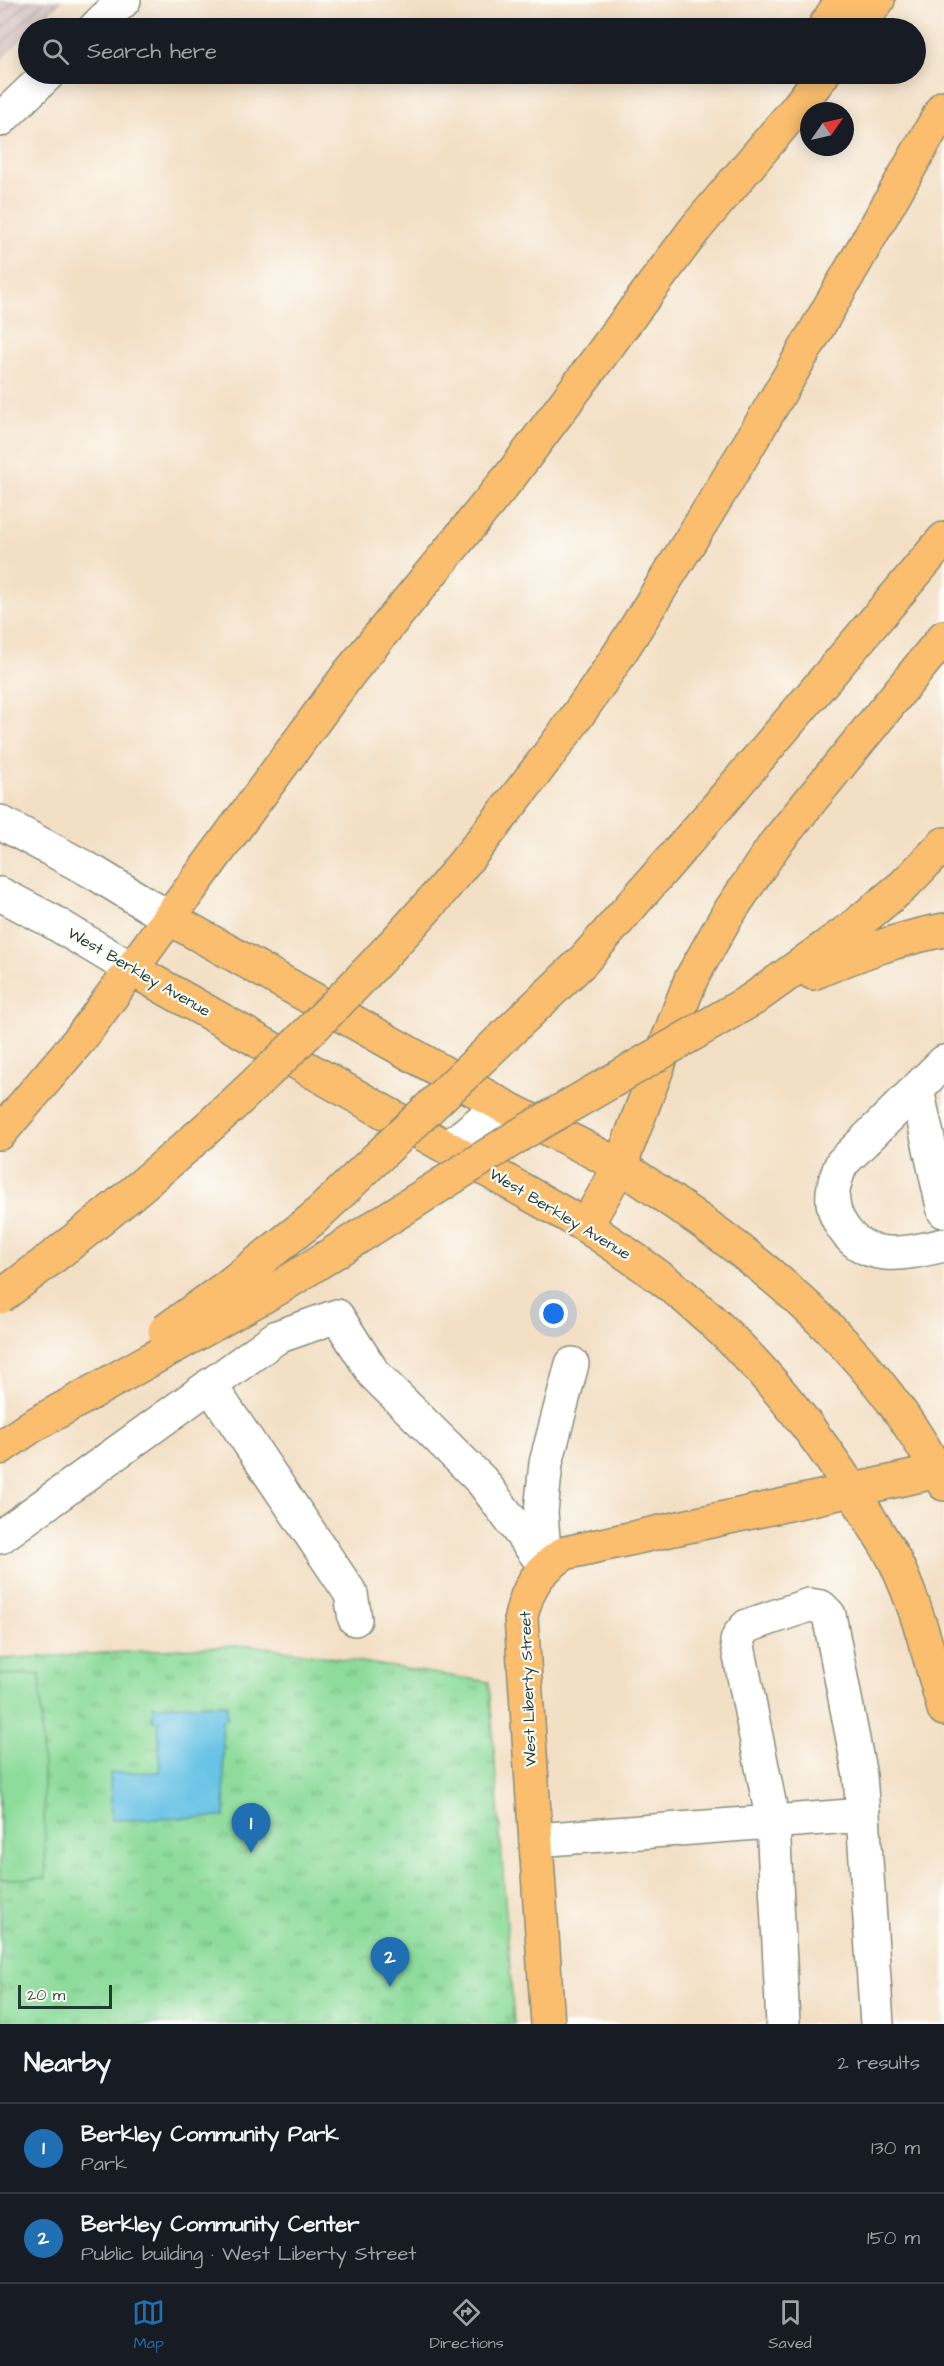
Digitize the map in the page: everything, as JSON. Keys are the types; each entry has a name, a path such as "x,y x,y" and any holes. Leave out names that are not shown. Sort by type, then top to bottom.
{"main road":[{"path":"830,18 842,0"},
{"path":"864,18 878,0"},
{"path":"695,229 788,84"},
{"path":"0,1132 80,1040 350,672 512,474 695,229 815,84"},
{"path":"0,1297 53,1258 231,1109 356,986 437,896 496,825 586,704 644,614 735,468 944,107"},
{"path":"0,1448 224,1288 313,1218 583,961 944,539"},
{"path":"586,1226 620,1166 691,979 726,917 782,835 944,636"},
{"path":"32,1426 280,1287 521,1134 753,999 895,893 944,844"},
{"path":"169,918 501,1105 620,1166 716,1231 791,1292 837,1335 894,1403 942,1475 853,1490 565,1553 545,1566"},
{"path":"753,999 864,950 912,936 944,930"},
{"name":"West Berkley Avenue","path":"133,970 586,1226 636,1259 686,1298 730,1338 768,1377 824,1448 853,1490 893,1558 919,1618 944,1709"},
{"name":"West Liberty Street","path":"545,1566 526,1593 521,1617 549,2024"}],"street":[{"path":"105,18 124,0"},
{"path":"0,120 38,84"},
{"path":"0,822 95,873 169,918"},
{"name":"West Berkley Avenue","path":"0,894 48,919 133,970"},
{"path":"944,1062 842,1163 835,1179 833,1204 844,1229 854,1241 866,1248 896,1254 944,1245"},
{"path":"916,1090 944,1211"},
{"path":"449,1147 501,1105"},
{"path":"0,1537 277,1337 337,1316 374,1374 482,1481 545,1566"},
{"path":"545,1566 541,1512 546,1463 572,1364"},
{"path":"210,1385 351,1594 355,1618"},
{"path":"783,2024 772,1822 737,1641 747,1626 809,1605 821,1607 829,1615 860,1776 877,2024"},
{"path":"536,1840 863,1815"}],"shaded area":[{"path":"0,0 62,0 43,18 18,18 18,42 0,60"}],"green space":[{"path":"252,1645 489,1682 514,2024 0,2024 0,1659"},
{"path":"40,1674 46,1878 0,1879 0,1675"}],"water":[{"path":"227,1704 227,1719 222,1720 225,1817 111,1820 110,1773 160,1772 158,1721 153,1721 153,1706"}],"place":[{"name":"Berkley Community Park","path":"251,1853"},
{"name":"Berkley Community Center","path":"390,1987"}]}
